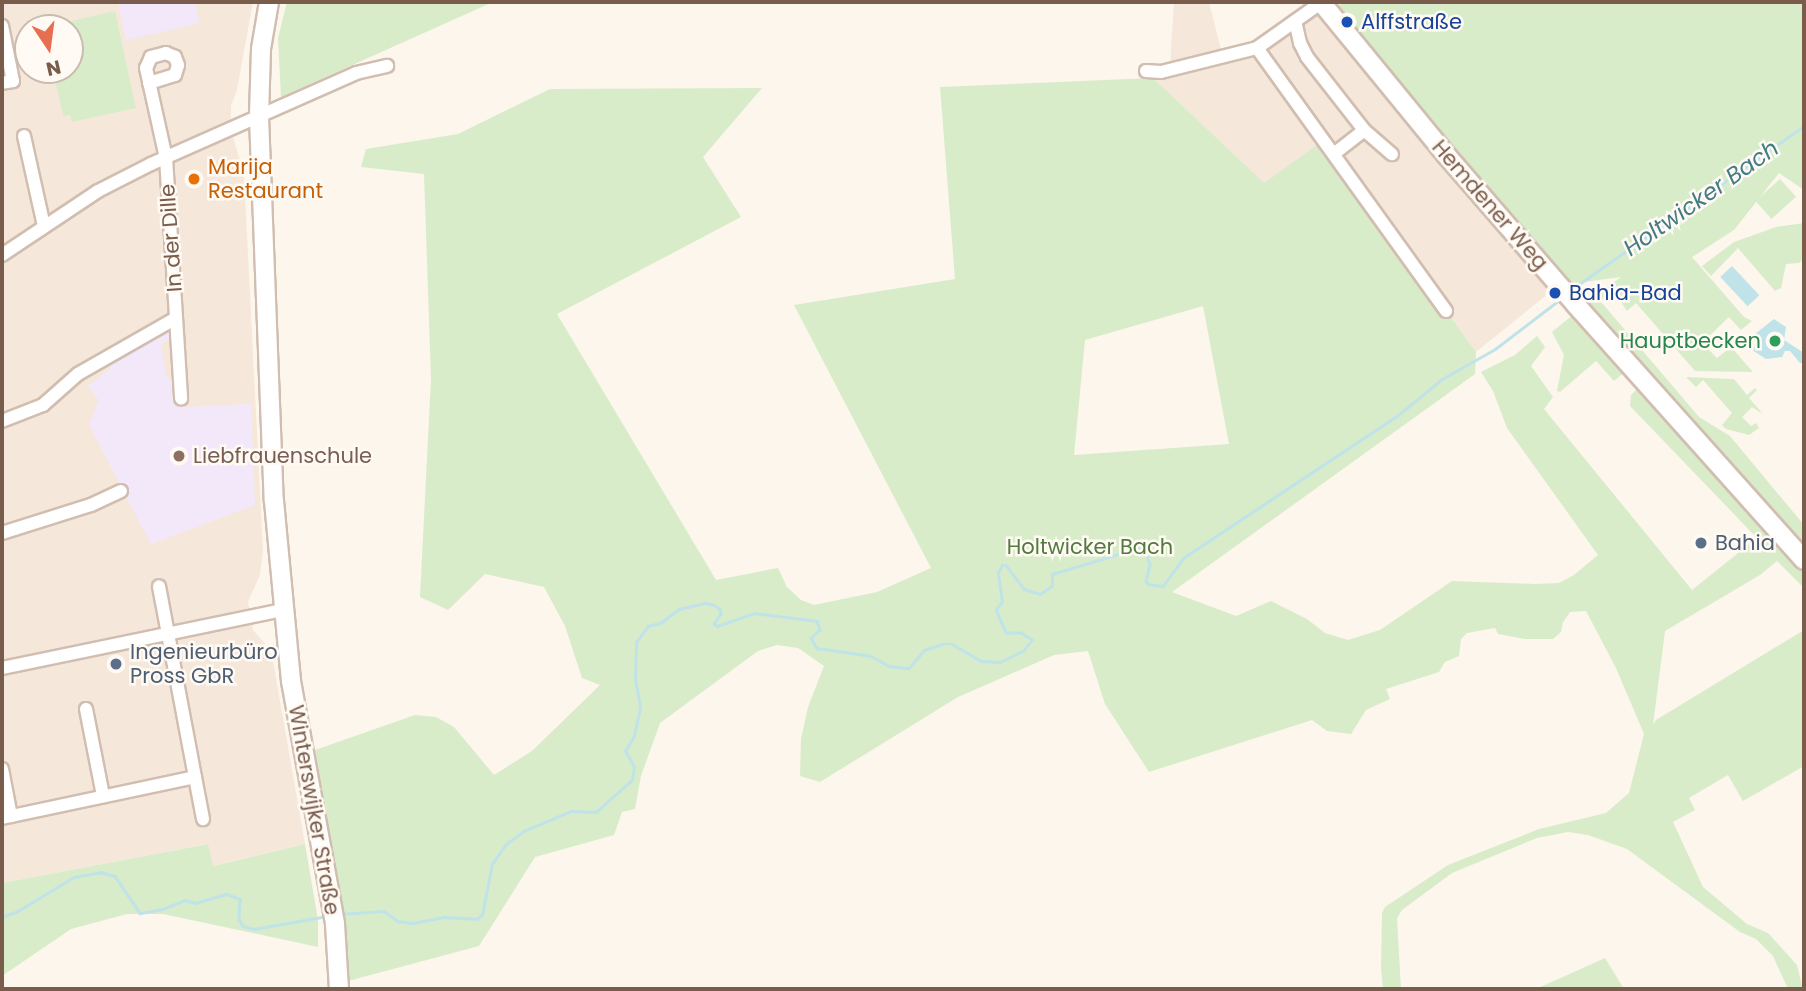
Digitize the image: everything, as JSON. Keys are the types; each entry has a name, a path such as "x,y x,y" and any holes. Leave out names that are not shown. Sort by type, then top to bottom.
{"main road":[{"name":"Winterswijker Straße","path":"269,2 261,49 259,117 274,501 290,681 335,924 339,989"},
{"name":"Hemdener Weg","path":"1321,2 1447,156 1804,560"}],"street":[{"name":"Hemdener Weg","path":"1257,48 1321,2"},
{"path":"1295,21 1300,43 1307,57 1364,130 1392,153"},
{"path":"2,26 4,51 13,81 2,83"},
{"path":"1146,71 1161,72 1257,48 1335,153 1446,312"},
{"path":"2,255 98,191 356,73 387,66"},
{"name":"In der Dille","path":"149,83 166,158 181,399"},
{"path":"1335,153 1364,130"},
{"path":"24,136 44,226"},
{"name":"In der Dille","path":"2,421 43,405 78,373 176,318"},
{"path":"2,533 91,505 121,491"},
{"path":"159,586 203,819"},
{"path":"2,668 282,610"},
{"path":"86,709 103,796"},
{"path":"2,769 6,817 195,777"}],"shaded area":[{"path":"2,2 253,2 237,90 231,106 231,129 244,175 263,551 260,575 248,602 253,630 268,647 273,661 305,844 212,866 207,844 2,883"},
{"path":"118,2 195,2 200,23 126,40"},
{"path":"1174,2 1209,2 1223,57 1242,54 1312,5 1558,286 1476,352 1324,140 1264,184 1153,78 1170,66"},
{"name":"Liebfrauenschule","path":"166,330 172,332 173,337 161,344 166,376 172,380 174,403 184,403 185,407 251,404 255,505 151,544 89,425 99,400 88,386 109,370 114,357"}],"green space":[{"path":"287,2 493,2 281,97 278,38"},
{"path":"1344,2 1804,2 1804,190 1779,173 1734,230 1692,257 1744,317 1752,321 1741,330 1729,317 1702,343 1717,358 1731,347 1753,372 1695,371 1636,303 1627,311 1621,302 1603,300 1600,292 1621,277 1569,284 1331,11"},
{"path":"115,11 136,108 72,122 70,115 63,116 56,84 84,84 84,18"},
{"path":"1153,78 1264,183 1324,140 1476,352 1475,374 1172,592 1236,616 1271,601 1307,619 1325,633 1348,640 1380,630 1452,581 1559,583 1574,575 1598,555 1507,428 1493,391 1481,372 1515,355 1537,336 1545,347 1531,366 1553,397 1544,409 1692,590 1757,538 1630,406 1631,395 1640,386 1626,371 1614,381 1596,361 1560,392 1557,391 1564,355 1552,332 1596,296 1699,417 1730,436 1804,525 1804,588 1777,561 1760,575 1665,631 1653,725 1656,720 1804,630 1804,766 1743,801 1728,775 1689,798 1695,810 1673,822 1703,887 1747,924 1768,933 1797,965 1803,989 1788,989 1773,956 1756,939 1740,932 1627,849 1588,835 1568,832 1537,838 1452,873 1402,910 1397,918 1401,989 1383,989 1382,913 1385,907 1448,865 1539,829 1606,813 1629,793 1644,734 1616,668 1586,611 1570,612 1563,622 1561,632 1553,639 1525,639 1498,634 1495,628 1467,633 1461,639 1459,656 1445,662 1439,672 1386,689 1390,699 1366,710 1351,734 1327,731 1312,720 1149,772 1105,704 1088,651 1054,655 958,697 820,782 800,776 801,739 808,707 824,666 798,648 777,645 758,651 660,723 641,776 635,809 622,812 614,835 535,857 479,946 348,981 315,750 415,715 436,717 454,727 494,775 532,751 600,685 582,678 565,626 544,587 485,574 448,610 420,597 431,379 424,174 361,167 366,149 458,134 550,89 762,88 703,157 741,217 557,314 716,580 778,568 787,587 801,600 814,605 877,592 931,568 794,305 955,279 940,87","holes":["1203,306 1229,444 1074,455 1085,340"]},
{"path":"1780,179 1796,197 1772,219 1755,201"},
{"path":"1804,223 1804,258 1799,263 1786,264 1781,288 1775,291 1738,248 1711,276 1702,266 1734,242 1776,227"},
{"path":"1686,377 1734,379 1747,395 1755,388 1757,390 1749,398 1763,414 1752,407 1742,417 1751,426 1756,423 1759,428 1749,435 1726,429 1722,425 1732,413 1703,380 1696,387"},
{"path":"208,844 213,866 305,844 318,920 318,947 163,914 127,914 71,929 2,976 2,883"},
{"path":"1605,958 1624,989 1536,989"}],"water":[{"path":"1732,266 1759,295 1748,306 1720,277"},
{"name":"Hauptbecken","path":"1774,319 1786,327 1784,340 1804,353 1804,363 1800,363 1790,351 1785,351 1782,357 1766,359 1752,350 1760,341 1755,334"}],"waterway":[{"name":"Holtwicker Bach","path":"1572,289 1804,126"},
{"name":"Holtwicker Bach","path":"340,914 384,911 398,921 413,923 443,917 477,919 482,915 492,864 506,844 524,831 571,811 596,812 632,780 634,767 625,751 634,736 640,707 635,678 636,642 648,626 660,623 679,609 706,603 714,605 720,609 721,614 714,624 717,626 754,613 817,621 820,630 811,638 817,648 871,656 889,666 909,668 924,650 942,644 952,644 981,661 1000,662 1023,651 1032,640 1021,633 1006,633 998,616 996,609 1002,602 998,573 1002,565 1006,565 1024,589 1040,594 1052,586 1052,574 1138,548 1146,551 1150,565 1146,581 1148,584 1163,586 1183,558 1397,416 1442,379 1495,349 1562,298"},
{"name":"Holtwicker Bach","path":"2,917 16,912 74,877 101,872 115,876 140,913 163,909 185,900 195,903 227,894 240,899 239,919 243,926 254,929 327,916"}],"place":[{"name":"Alffstraße","path":"1347,22"},
{"name":"Marija Restaurant","path":"194,179"},
{"name":"Bahia-Bad","path":"1555,293"},
{"name":"Hauptbecken","path":"1775,341"},
{"name":"Liebfrauenschule","path":"179,456"},
{"name":"Bahia","path":"1701,543"},
{"name":"Ingenieurbüro Pross GbR","path":"116,664"}]}
